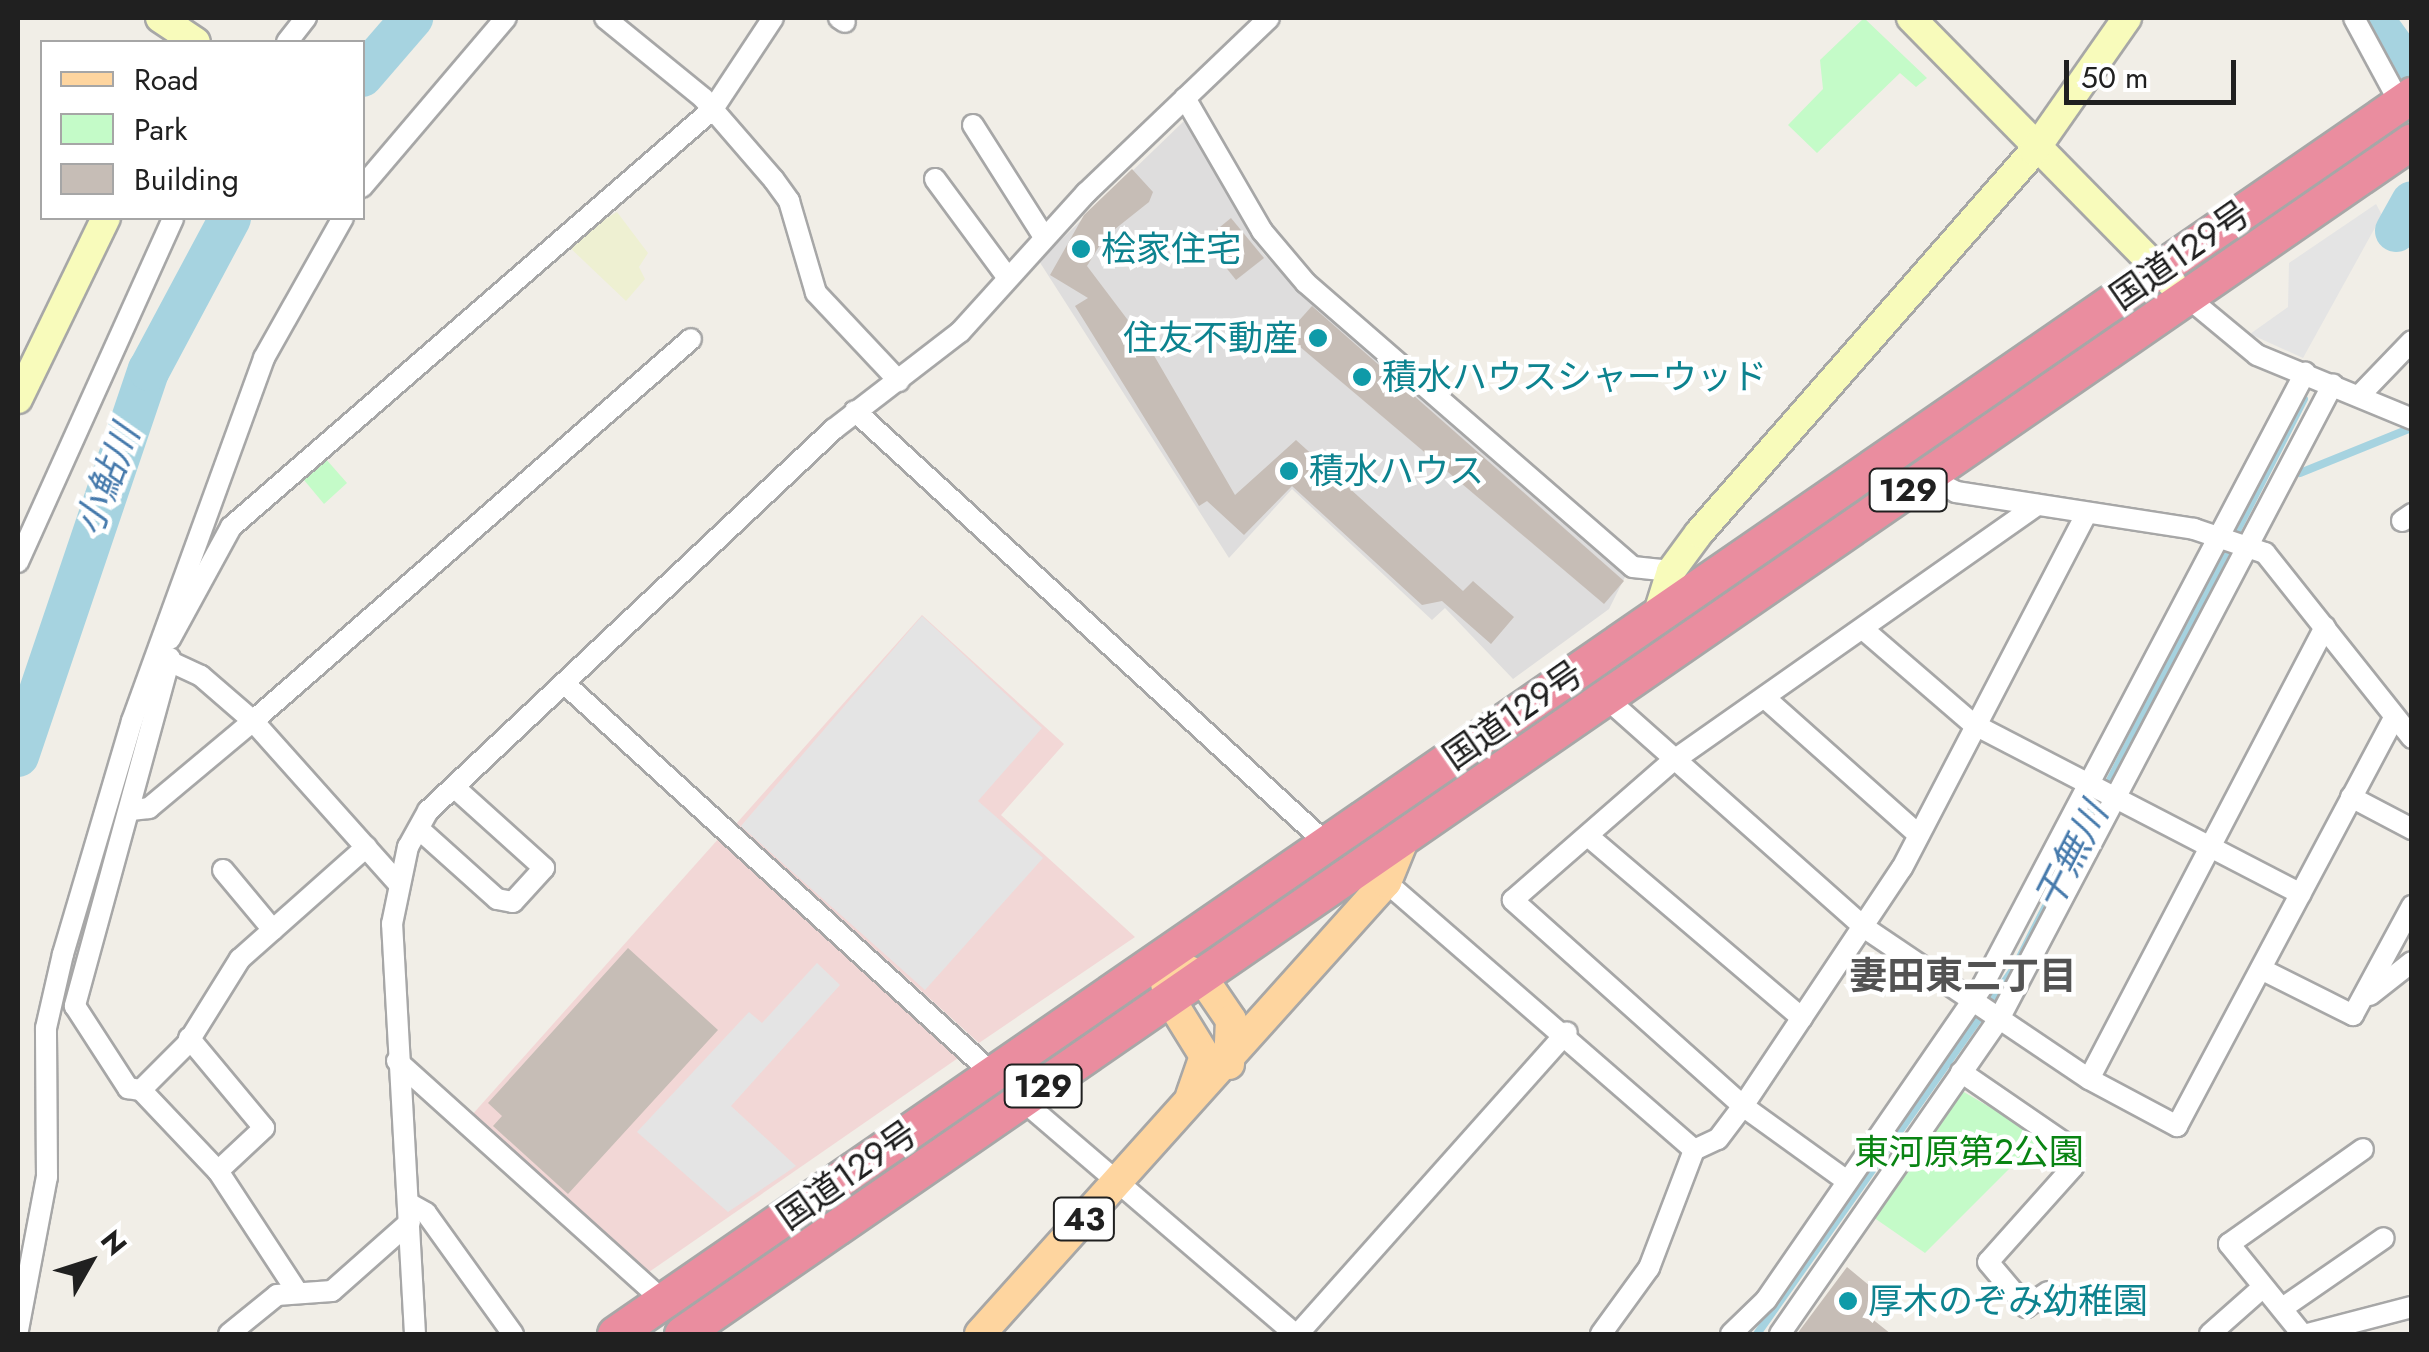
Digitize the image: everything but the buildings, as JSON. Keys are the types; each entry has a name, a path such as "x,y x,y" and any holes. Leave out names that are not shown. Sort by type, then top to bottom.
{"highway":[{"name":"国道129号","path":"615,1334 2406,99"},
{"name":"国道129号","path":"690,1333 2412,141"}],"main road":[{"name":"43","path":"980,1334 1228,1064 1386,882 1404,838"},
{"name":"43","path":"1161,958 1169,998 1205,1056 1188,1104"},
{"path":"1161,958 1201,976 1231,1020 1228,1064"}],"street":[{"path":"160,18 193,40"},
{"path":"289,40 306,18"},
{"path":"365,183 506,18"},
{"path":"605,18 713,109 790,202 816,293 899,381"},
{"path":"296,1290 218,1171 141,1090 128,1088 75,1006 132,810 163,657 230,527 713,109 774,18"},
{"path":"415,1334 397,1061 398,883 419,828 454,786 855,410 899,381 1008,278 1044,237 1268,18"},
{"path":"1912,18 2034,151 2158,271 2257,354 2412,420"},
{"path":"1657,616 1671,571 2034,151 2127,18"},
{"path":"2354,18 2406,99"},
{"path":"1185,98 1262,230 1306,283 1632,567 1671,571"},
{"path":"973,125 1044,237"},
{"path":"935,179 1008,278"},
{"path":"18,399 105,220"},
{"path":"18,562 172,220"},
{"path":"18,1330 47,1177 46,1028 163,657 264,358 342,220"},
{"path":"132,810 149,808 253,721 691,339"},
{"path":"2359,396 2412,341"},
{"path":"1731,1334 1766,1300 1847,1180 1985,1010 2235,541 2305,373"},
{"path":"1780,1334 1961,1072 1985,1010 2235,541 2332,384"},
{"path":"855,410 1326,844"},
{"path":"1606,698 1670,763 1865,928 2089,1079 2176,1126 2185,1122 2351,797 2404,723 2325,627 2235,541 1956,492 1926,477"},
{"path":"1847,1180 1743,1106 1514,908 1670,763 2037,505"},
{"path":"1601,1334 1649,1268 1694,1150 1718,1140 1865,928 1919,835 1973,724 2087,513"},
{"path":"2089,1079 2325,627"},
{"path":"1864,629 1973,724 2301,894"},
{"path":"163,657 253,721 398,883"},
{"path":"564,682 993,1074"},
{"path":"1765,698 1919,835"},
{"path":"419,828 497,900 513,902 544,868 454,786"},
{"path":"2351,797 2412,829"},
{"path":"1588,836 1802,1018"},
{"path":"141,1090 189,1038 240,959 366,847"},
{"path":"223,870 273,930"},
{"path":"1386,882 1567,1032 1694,1150"},
{"path":"2261,970 2353,1015 2412,906"},
{"path":"2362,1001 2412,962"},
{"path":"1022,1100 1116,1184 1133,1189 1296,1334 1567,1032"},
{"path":"189,1038 264,1128 218,1171"},
{"path":"397,1061 664,1301"},
{"path":"1961,1072 2073,1149 2072,1176 2001,1229 1988,1262 2018,1312 2048,1292"},
{"path":"2363,1149 2229,1244 2262,1288 2284,1306 2305,1334 2412,1307"},
{"path":"228,1334 296,1290 332,1291 410,1213 426,1213 512,1334"},
{"path":"2284,1306 2377,1251"},
{"path":"2210,1334 2262,1288"}],"shaded area":[{"path":"1184,121 1263,253 1299,292 1626,575 1609,609 1513,679 1445,608 1432,620 1292,489 1229,558 1039,261"},
{"path":"2376,204 2382,215 2303,358 2250,334 2288,307 2289,263"},
{"path":"922,615 1064,744 1001,815 1135,937 979,1043 736,824"},
{"path":"922,616 1042,728 978,801 1043,858 925,990 741,826"},
{"path":"720,837 961,1056 649,1272 471,1116"},
{"path":"817,963 840,985 731,1106 796,1166 728,1212 637,1132 749,1012 762,1023"}],"green space":[{"path":"1864,18 1927,78 1916,87 1900,73 1817,153 1788,125 1823,89 1820,60"},
{"path":"617,212 648,253 639,267 645,279 626,301 565,243"},
{"path":"325,458 347,483 324,504 304,480"},
{"name":"東河原第2公園","path":"1957,1088 2041,1137 1925,1253 1870,1215"}],"waterway":[{"name":"小鮎川","path":"365,73 412,18"},
{"name":"干無川","path":"2372,18 2401,58"},
{"name":"干無川","path":"2396,231 2412,202"},
{"name":"小鮎川","path":"18,756 149,370 229,220"},
{"name":"干無川","path":"1757,1334 2016,965 2304,399"},
{"path":"2300,473 2409,429"}],"place":[{"name":"桧家住宅","path":"1081,249"},
{"name":"住友不動産","path":"1318,338"},
{"name":"積水ハウスシャーウッド","path":"1362,377"},
{"name":"積水ハウス","path":"1289,471"},
{"name":"厚木のぞみ幼稚園","path":"1848,1301"}],"district":[{"name":"妻田東二丁目","path":"1963,976"}]}
